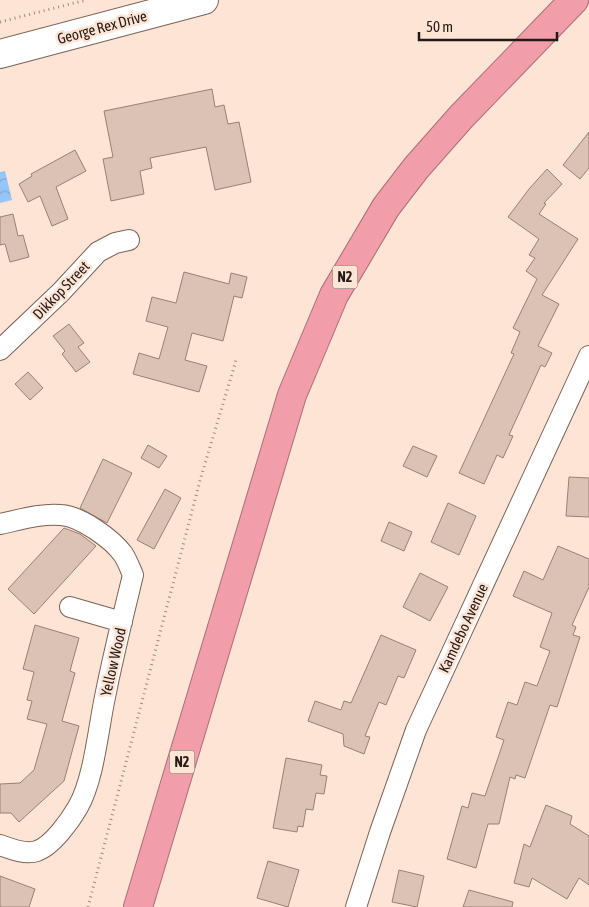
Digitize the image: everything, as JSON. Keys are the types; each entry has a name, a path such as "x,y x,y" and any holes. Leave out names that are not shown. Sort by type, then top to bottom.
{"highway":[{"name":"N2","path":"138,907 292,395 334,295 386,207 416,168 564,4"}],"street":[{"name":"George Rex Drive","path":"0,54 204,0"},
{"name":"Dikkop Street","path":"0,350 61,292 98,252 115,243 129,240"},
{"name":"Kamdebo Avenue","path":"356,907 416,730 589,356"},
{"name":"Yellow Wood","path":"0,524 49,515 63,515 88,525 110,541 122,553 130,566 132,575 89,779 78,807 56,837 36,851 24,852 0,845"},
{"path":"70,607 122,622"}],"path":[{"path":"0,22 86,0"},
{"path":"88,907 201,477 237,357"}],"water":[{"path":"5,171 12,200 0,203 0,172"}],"building":[{"path":"212,89 215,107 224,105 228,124 239,122 251,182 215,190 206,147 150,158 152,168 140,171 144,194 111,201 103,159 113,157 104,111"},
{"path":"589,132 589,168 580,179 563,165"},
{"path":"75,150 86,171 56,187 68,219 52,226 40,196 28,202 19,184 32,176 31,174"},
{"path":"547,169 562,184 544,203 546,204 539,214 578,239 542,295 559,304 538,346 552,353 545,367 541,365 509,435 513,436 503,458 497,455 484,484 459,473 514,354 511,353 520,332 513,328 537,279 526,271 535,258 529,255 539,239 508,217"},
{"path":"13,214 18,236 23,235 29,257 10,262 5,244 0,245 0,217"},
{"path":"184,272 229,284 231,273 247,277 242,298 234,296 223,341 192,333 185,360 207,366 199,392 133,374 139,353 159,359 168,327 146,321 152,297 176,303"},
{"path":"69,324 84,343 78,347 90,362 76,372 62,354 65,351 53,336"},
{"path":"28,372 43,388 30,400 15,384"},
{"path":"148,445 167,456 159,468 141,458"},
{"path":"413,446 437,456 427,477 403,466"},
{"path":"103,459 132,473 107,523 80,508"},
{"path":"569,477 589,478 589,517 566,516"},
{"path":"165,489 181,498 154,549 137,540"},
{"path":"448,503 476,516 459,555 431,542"},
{"path":"389,522 412,532 404,551 381,541"},
{"path":"64,528 80,534 96,546 34,614 8,589"},
{"path":"558,546 589,559 589,587 572,625 576,627 573,635 580,637 557,707 550,705 525,778 516,775 515,779 510,777 499,824 488,824 476,868 447,859 462,806 468,808 472,793 485,796 504,740 496,737 508,702 517,705 525,682 537,686 550,651 540,647 552,613 513,596 524,571 543,580"},
{"path":"420,573 448,587 430,621 403,607"},
{"path":"35,625 79,638 70,671 75,673 62,721 79,726 64,781 19,822 11,813 0,813 0,784 20,783 34,770 47,724 27,719 32,701 27,700 34,672 23,669"},
{"path":"381,635 416,650 404,678 398,676 386,705 379,702 365,736 370,737 364,754 344,746 343,734 308,721 315,701 341,710 344,701 351,703"},
{"path":"286,758 322,765 320,775 327,776 324,794 316,793 313,810 306,809 303,827 298,826 297,832 273,828"},
{"path":"546,805 572,816 570,824 589,836 589,885 579,878 567,899 532,878 529,887 514,883 524,844 530,847"},
{"path":"268,861 299,870 288,907 257,898"},
{"path":"399,870 424,876 417,907 392,902"},
{"path":"0,876 35,889 29,907 0,907"},
{"path":"469,890 513,902 512,907 463,907"}]}
